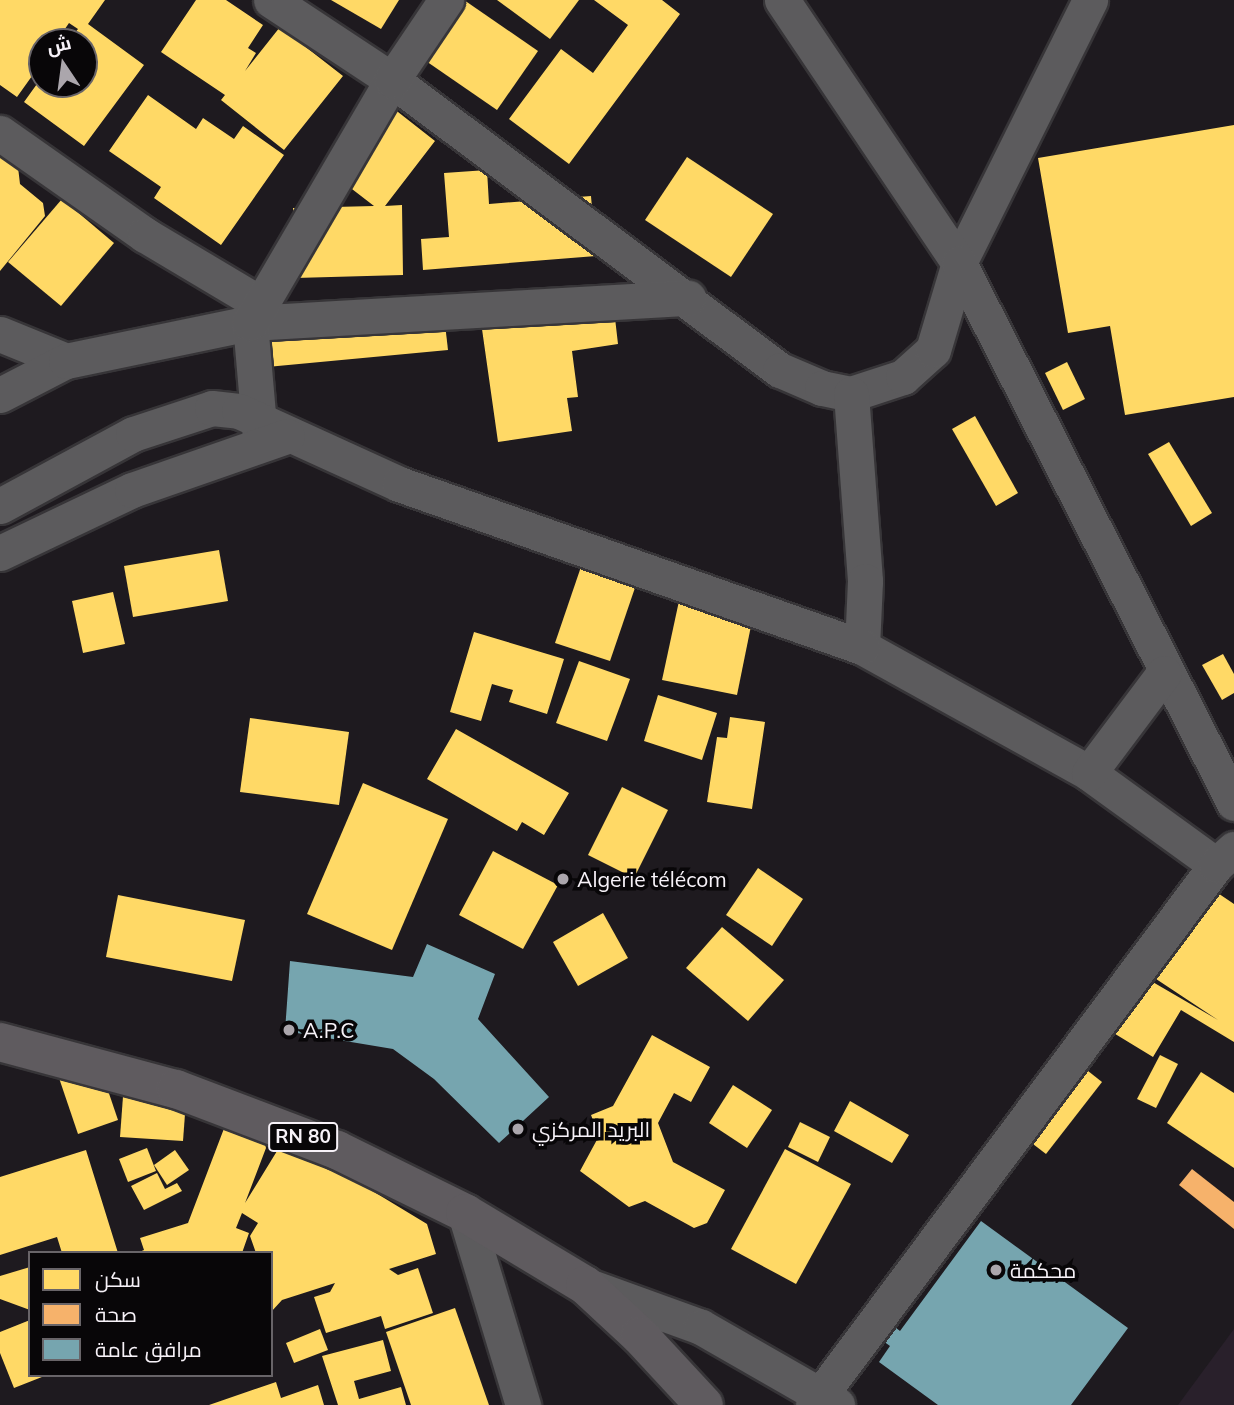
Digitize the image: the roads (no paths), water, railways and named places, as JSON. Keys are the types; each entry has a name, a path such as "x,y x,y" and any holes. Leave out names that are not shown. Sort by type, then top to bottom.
{"main road":[{"name":"RN 80","path":"0,1042 176,1089 337,1150 465,1213 585,1285 640,1336 704,1405"}],"street":[{"path":"271,0 392,80 688,298 780,370 822,388 851,394 903,377 933,350 958,263 1090,0"},
{"path":"270,433 254,313 392,80 446,0"},
{"path":"782,0 958,263 1164,674 1234,803"},
{"path":"0,133 254,313"},
{"path":"0,395 66,361 254,313 688,298"},
{"path":"0,334 66,361"},
{"path":"851,394 865,581 862,647"},
{"path":"0,506 133,434 173,418 212,408 399,484 862,647 1089,773 1225,857 823,1401 701,1327 585,1285"},
{"path":"0,553 132,490 270,433"},
{"path":"1089,773 1164,674"},
{"path":"465,1213 523,1405"}],"place":[{"name":"Algerie télécom","path":"563,879"},
{"name":"A.P.C","path":"289,1030"},
{"name":"البريد المركزي","path":"518,1129"},
{"name":"محكمة","path":"996,1270"}]}
